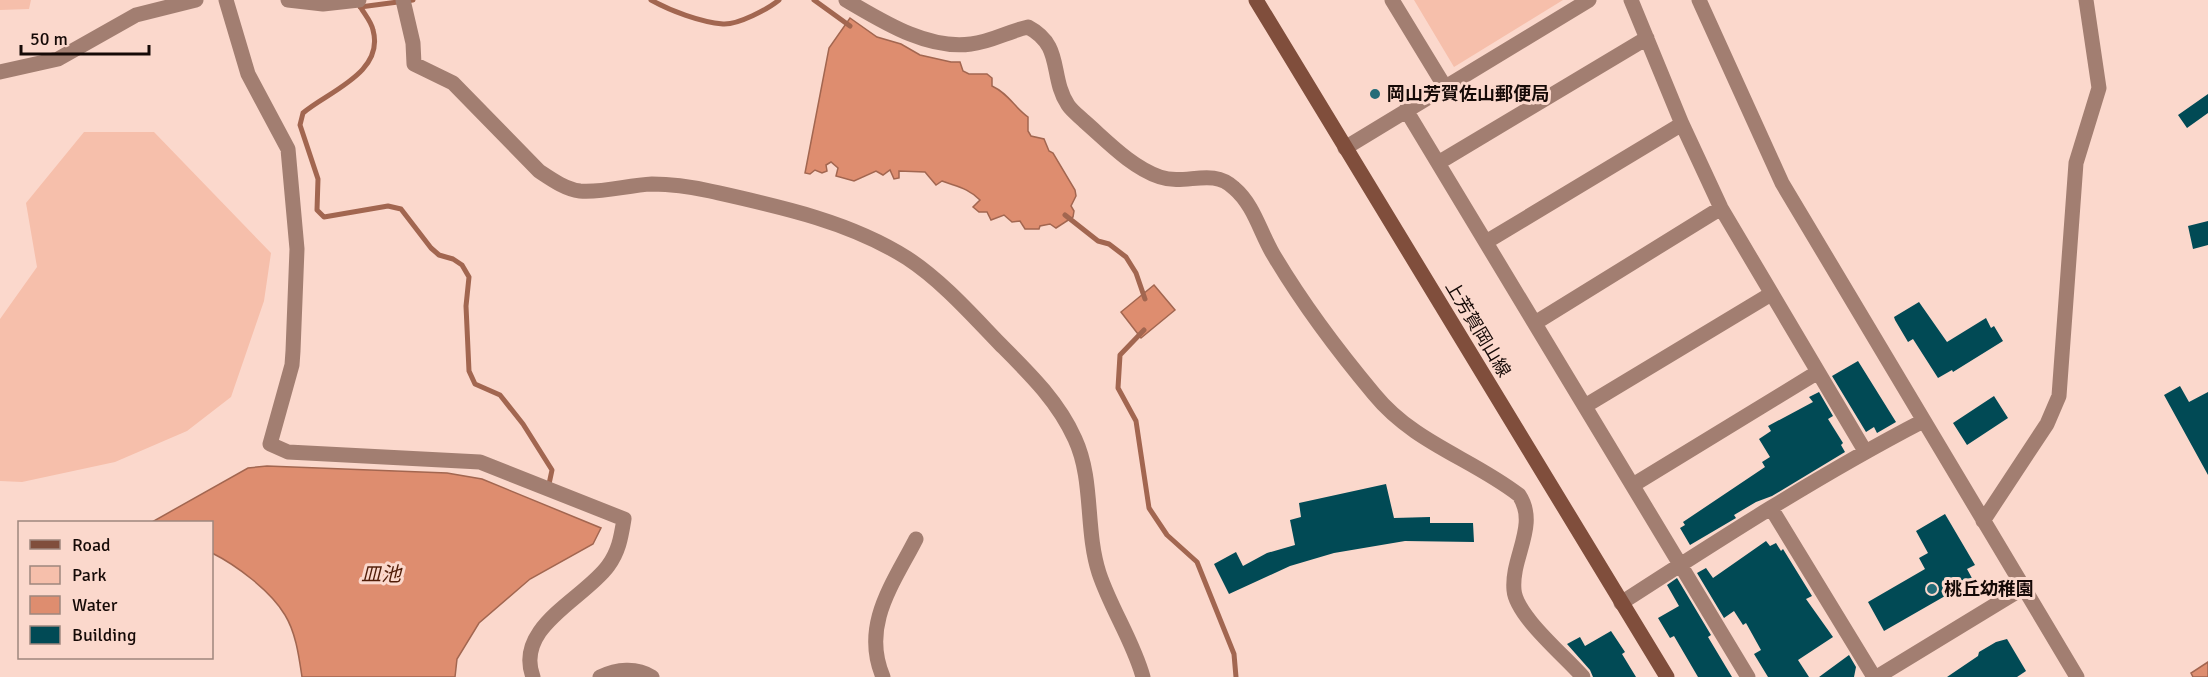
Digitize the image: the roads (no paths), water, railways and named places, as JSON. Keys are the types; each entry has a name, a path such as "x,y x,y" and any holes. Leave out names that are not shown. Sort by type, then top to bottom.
{"main road":[{"name":"上芳賀岡山線","path":"1256,0 1667,677"}],"street":[{"path":"0,72 58,59 136,15 173,2 196,0"},
{"path":"226,0 248,74 288,149 297,249 293,351 292,365 270,444 288,452 480,462 624,519 620,548 607,568 542,628 532,644 530,660 533,677"},
{"path":"288,0 323,4 356,1"},
{"path":"846,0 884,22 931,41 951,45 971,44 1028,27 1042,35 1050,48 1067,104 1130,161 1162,178 1178,180 1220,178 1244,197 1272,253 1312,312 1375,396 1414,432 1519,495 1528,511 1516,569 1514,591 1520,609 1582,677"},
{"path":"1392,0 1445,87"},
{"path":"1345,148 1589,0"},
{"path":"1631,0 1682,124 1721,208 1865,451"},
{"path":"1699,0 1782,183 2077,677"},
{"path":"1983,520 2047,424 2059,396 2076,163 2099,88 2086,0"},
{"path":"403,3 413,43 414,64 453,83 539,171 555,182 579,191 652,184 695,188 777,208 867,236 908,259 942,286 1044,388 1076,440 1084,467 1092,546 1099,571 1110,603 1137,657 1143,677"},
{"path":"1438,163 1647,38"},
{"path":"1406,110 1748,677"},
{"path":"1486,242 1682,124"},
{"path":"1535,323 1721,208"},
{"path":"1585,406 1771,294"},
{"path":"1632,485 1818,372"},
{"path":"1621,603 1680,564 1865,451 1923,421"},
{"path":"1771,508 1881,676 2023,588"},
{"path":"883,677 874,643 876,622 916,539"},
{"path":"600,677 610,672 628,670 652,677"}],"water":[{"path":"850,18 877,37 901,44 920,55 960,62 963,71 969,74 987,74 992,78 992,86 1003,93 1028,117 1028,131 1031,136 1044,139 1049,151 1053,153 1075,190 1076,196 1071,206 1074,211 1073,217 1056,228 1050,224 1040,226 1039,229 1025,229 1020,221 1012,222 1004,215 991,220 987,212 979,212 973,207 980,200 971,193 942,181 936,185 925,172 899,171 899,178 894,179 890,170 883,175 876,171 854,181 836,176 838,168 831,162 826,165 827,171 822,173 815,170 810,174 805,173 829,48"},
{"path":"1154,285 1175,310 1141,338 1121,312"},
{"name":"皿池","path":"267,466 447,473 482,479 601,528 593,544 530,579 479,623 457,659 455,677 302,677 294,637 289,622 279,606 232,564 213,554 213,521 154,521 248,468"},
{"path":"2208,662 2208,677 2193,677 2191,673"}],"waterway":[{"path":"360,7 413,0"},
{"path":"651,0 686,15 723,24 744,19 779,0"},
{"path":"814,0 850,26"},
{"path":"358,2 373,30 374,45 370,58 352,80 303,113 300,125 318,179 317,210 324,217 388,206 401,209 431,248 439,255 453,259 462,265 469,277 466,306 469,371 475,384 500,395 523,424 552,470 549,484"},
{"path":"1065,215 1098,241 1109,244 1126,257 1136,273 1145,299"},
{"path":"1144,330 1120,355 1118,388 1136,421 1149,508 1167,535 1197,562 1234,654 1236,677"}],"place":[{"name":"岡山芳賀佐山郵便局","path":"1375,94"},
{"name":"桃丘幼稚園","path":"1932,589"}]}
